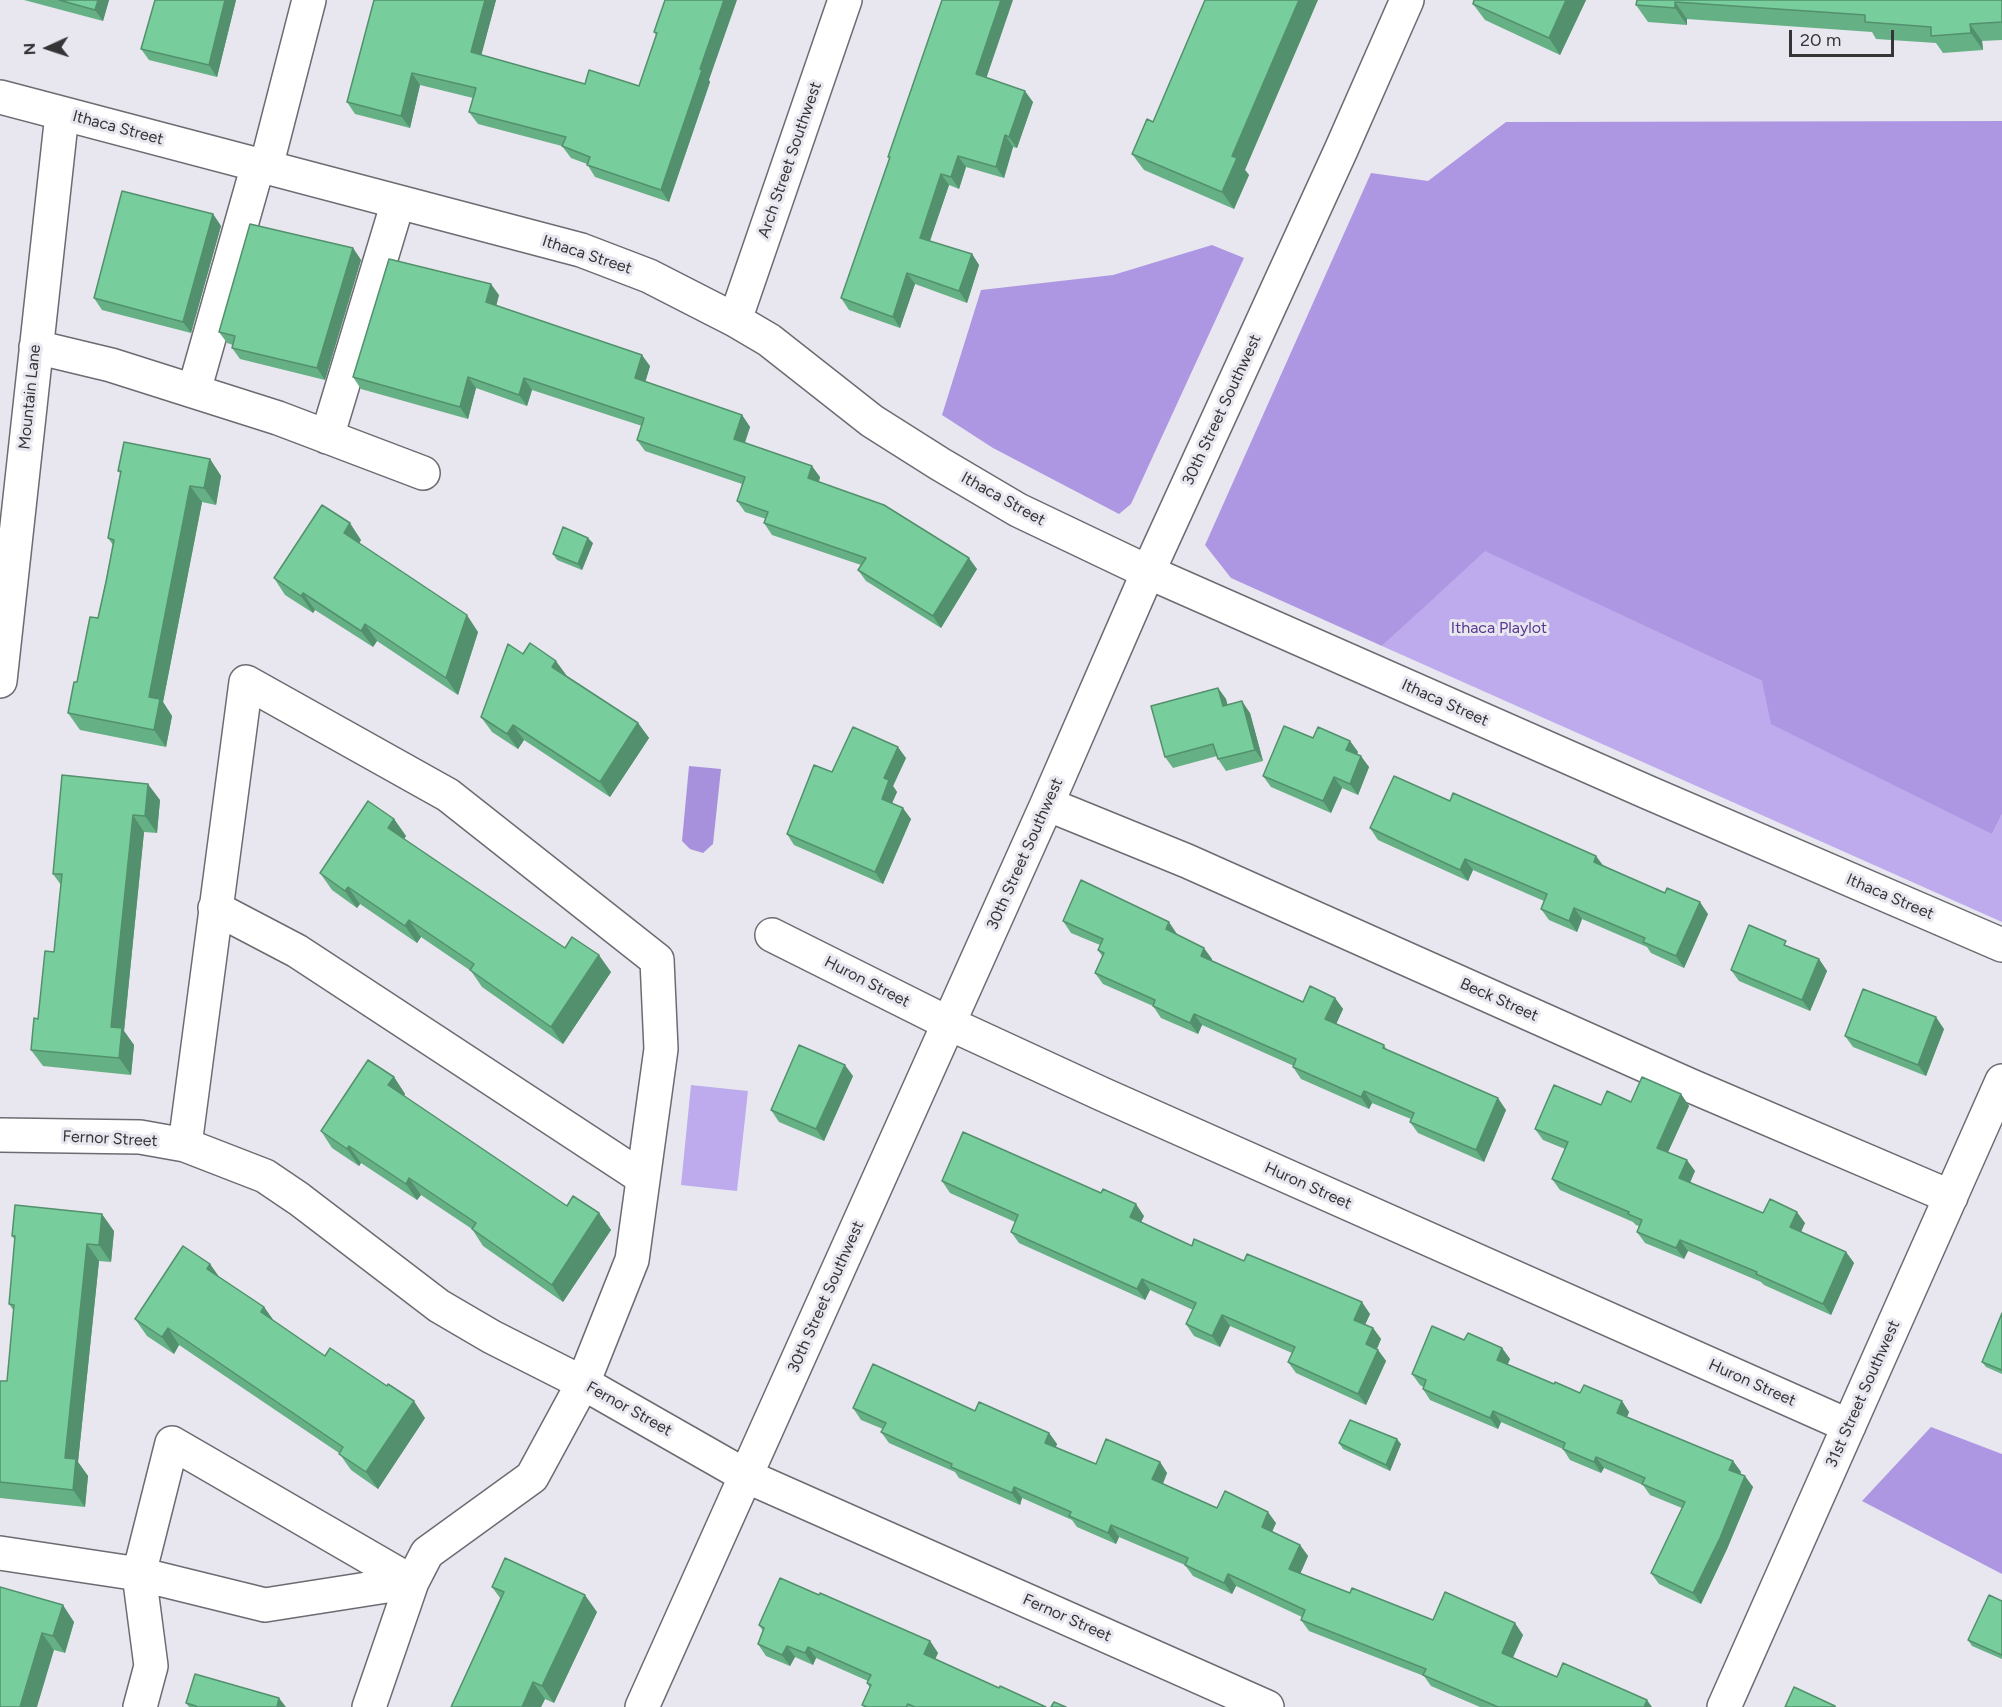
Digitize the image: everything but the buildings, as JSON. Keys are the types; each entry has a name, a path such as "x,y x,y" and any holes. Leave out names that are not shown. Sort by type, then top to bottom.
{"street":[{"path":"194,391 309,0"},
{"name":"Arch Street Southwest","path":"735,320 845,0"},
{"name":"30th Street Southwest","path":"642,1707 1047,804 1148,572 1407,0"},
{"name":"Ithaca Street","path":"0,98 581,250 649,276 769,340 872,422 1018,510 1148,572 1647,792 2002,945"},
{"name":"Mountain Lane","path":"0,681 4,606 62,114"},
{"path":"327,437 398,202"},
{"path":"36,347 111,365 278,418 423,473"},
{"path":"185,1145 246,682 448,795 657,960 661,1049 632,1260 584,1383 532,1476 427,1553 412,1582 369,1707"},
{"name":"Beck Street","path":"1047,804 1187,861 1678,1080 1951,1197"},
{"path":"216,908 297,951 643,1178"},
{"name":"Huron Street","path":"772,935 948,1023 1101,1094 1849,1426"},
{"name":"31st Street Southwest","path":"1724,1707 2002,1081"},
{"name":"Fernor Street","path":"0,1135 140,1137 185,1145 265,1176 299,1199 439,1306 492,1337 584,1383 746,1476 1267,1707"},
{"path":"140,1707 151,1666 139,1574 172,1443 412,1582"},
{"path":"0,1552 139,1574 265,1605 412,1582"}],"green space":[{"name":"Ithaca Playlot","path":"1484,550 1762,681 1992,834 2002,814 2002,922 1382,646"},
{"path":"691,1085 748,1091 737,1191 681,1185"}],"shaded area":[{"path":"2002,121 2002,814 1992,834 1771,724 1762,681 1485,551 1382,646 1231,578 1205,545 1371,173 1428,181 1506,122"},
{"path":"1212,245 1244,258 1131,504 1119,514 993,448 942,415 981,290 1113,275"},
{"path":"689,766 721,769 713,844 703,853 690,849 682,841"},
{"path":"1931,1427 2002,1454 2002,1574 1862,1501"}]}
